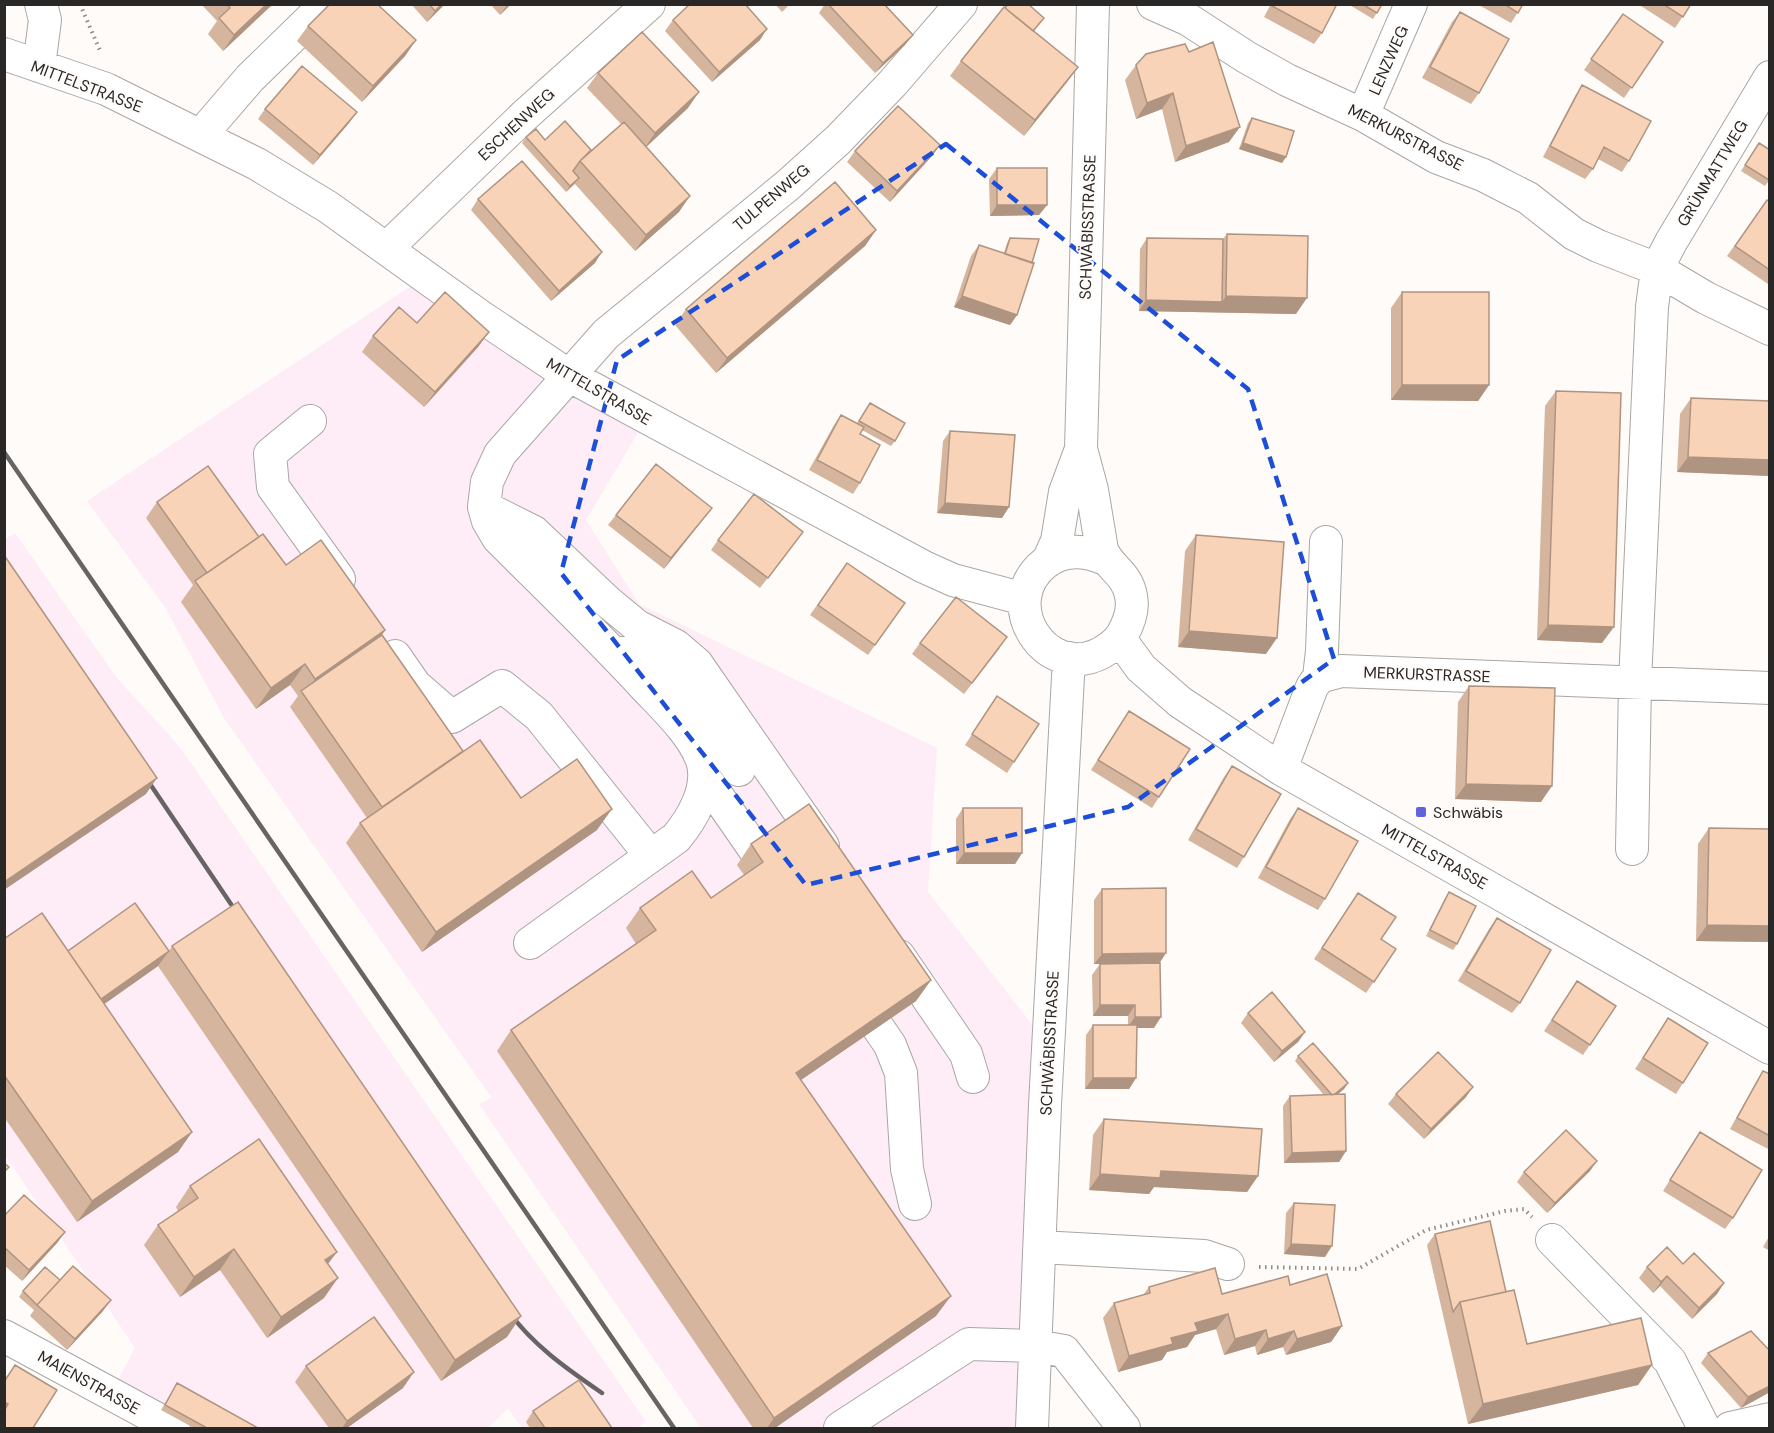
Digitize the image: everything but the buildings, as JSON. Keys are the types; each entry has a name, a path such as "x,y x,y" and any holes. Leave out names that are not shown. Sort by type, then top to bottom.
{"street":[{"path":"39,66 45,20 42,4"},
{"path":"201,135 250,78 326,4"},
{"name":"ESCHENWEG","path":"387,248 524,116 649,4"},
{"name":"TULPENWEG","path":"484,507 487,482 500,454 606,334 788,185 838,140 892,84 961,4"},
{"name":"SCHWÄBISSTRASSE","path":"1093,4 1081,448 1092,490 1099,542 1105,559"},
{"name":"MERKURSTRASSE","path":"1153,4 1189,20 1287,80 1363,115 1436,157 1483,175 1528,198 1574,234 1657,269 1706,298 1770,329"},
{"name":"LENZWEG","path":"1363,115 1411,4"},
{"name":"MITTELSTRASSE","path":"4,54 106,89 201,135 292,184 568,375 924,567 953,580 1024,599"},
{"name":"GRÜNMATTWEG","path":"1657,269 1770,77"},
{"path":"1632,849 1635,682 1652,307 1657,269"},
{"path":"310,422 270,454 273,487 355,600"},
{"name":"SCHWÄBISSTRASSE","path":"1047,561 1057,541 1065,492 1081,448"},
{"path":"484,507 488,521 498,538 614,654 673,717 703,761 705,778 691,819 676,838 530,943"},
{"path":"484,507 534,532 608,602 637,626 676,646 698,664 841,873"},
{"path":"1281,769 1312,687 1319,677 1326,542"},
{"path":"1075,551 1091,553 1117,568 1126,581 1131,596 1131,611 1128,626 1120,639 1109,649 1096,655 1069,658 1049,650 1036,638 1027,623 1024,599 1034,574 1047,561 1060,554 1075,551"},
{"path":"375,629 415,685 452,717 502,686 512,693 539,716 651,856"},
{"name":"MITTELSTRASSE","path":"1120,639 1141,668 1180,702 1281,769 1770,1048"},
{"path":"614,654 635,652 653,655 672,674 739,770"},
{"name":"SCHWÄBISSTRASSE","path":"1032,1428 1045,1105 1069,658"},
{"name":"MERKURSTRASSE","path":"1319,677 1341,671 1770,688"},
{"path":"705,778 794,907"},
{"path":"885,937 966,1054 972,1077"},
{"path":"835,966 890,1045 902,1073 907,1169 915,1204"},
{"path":"1552,1240 1670,1361 1704,1428"},
{"path":"1040,1248 1204,1256 1228,1264"},
{"name":"MAIENSTRASSE","path":"4,1336 174,1428"},
{"path":"840,1428 969,1344 1036,1346 1064,1351 1124,1428"},
{"path":"1730,1428 1770,1419"}],"path":[{"path":"80,4 100,51 106,89"},
{"path":"1228,1264 1275,1269 1358,1269 1426,1230 1506,1211 1524,1209 1552,1240"}],"highlighted area":[{"path":"946,144 1248,389 1334,659 1128,807 806,885 561,573 617,360"}],"shaded area":[{"path":"414,284 646,419 586,520 639,604 937,748 928,892 1049,1046 1032,1428 701,1428 479,1104 492,1098 224,718 165,607 87,501"},
{"path":"15,533 116,677 179,746 646,1422 637,1428 522,1428 508,1408 488,1428 174,1428 110,1395 135,1348 5,1155 4,540"}],"railway":[{"path":"4,452 674,1428"},
{"path":"142,772 241,919"},
{"path":"506,1308 538,1344 602,1393"}],"place":[{"name":"Schwäbis","path":"1421,812"}]}
